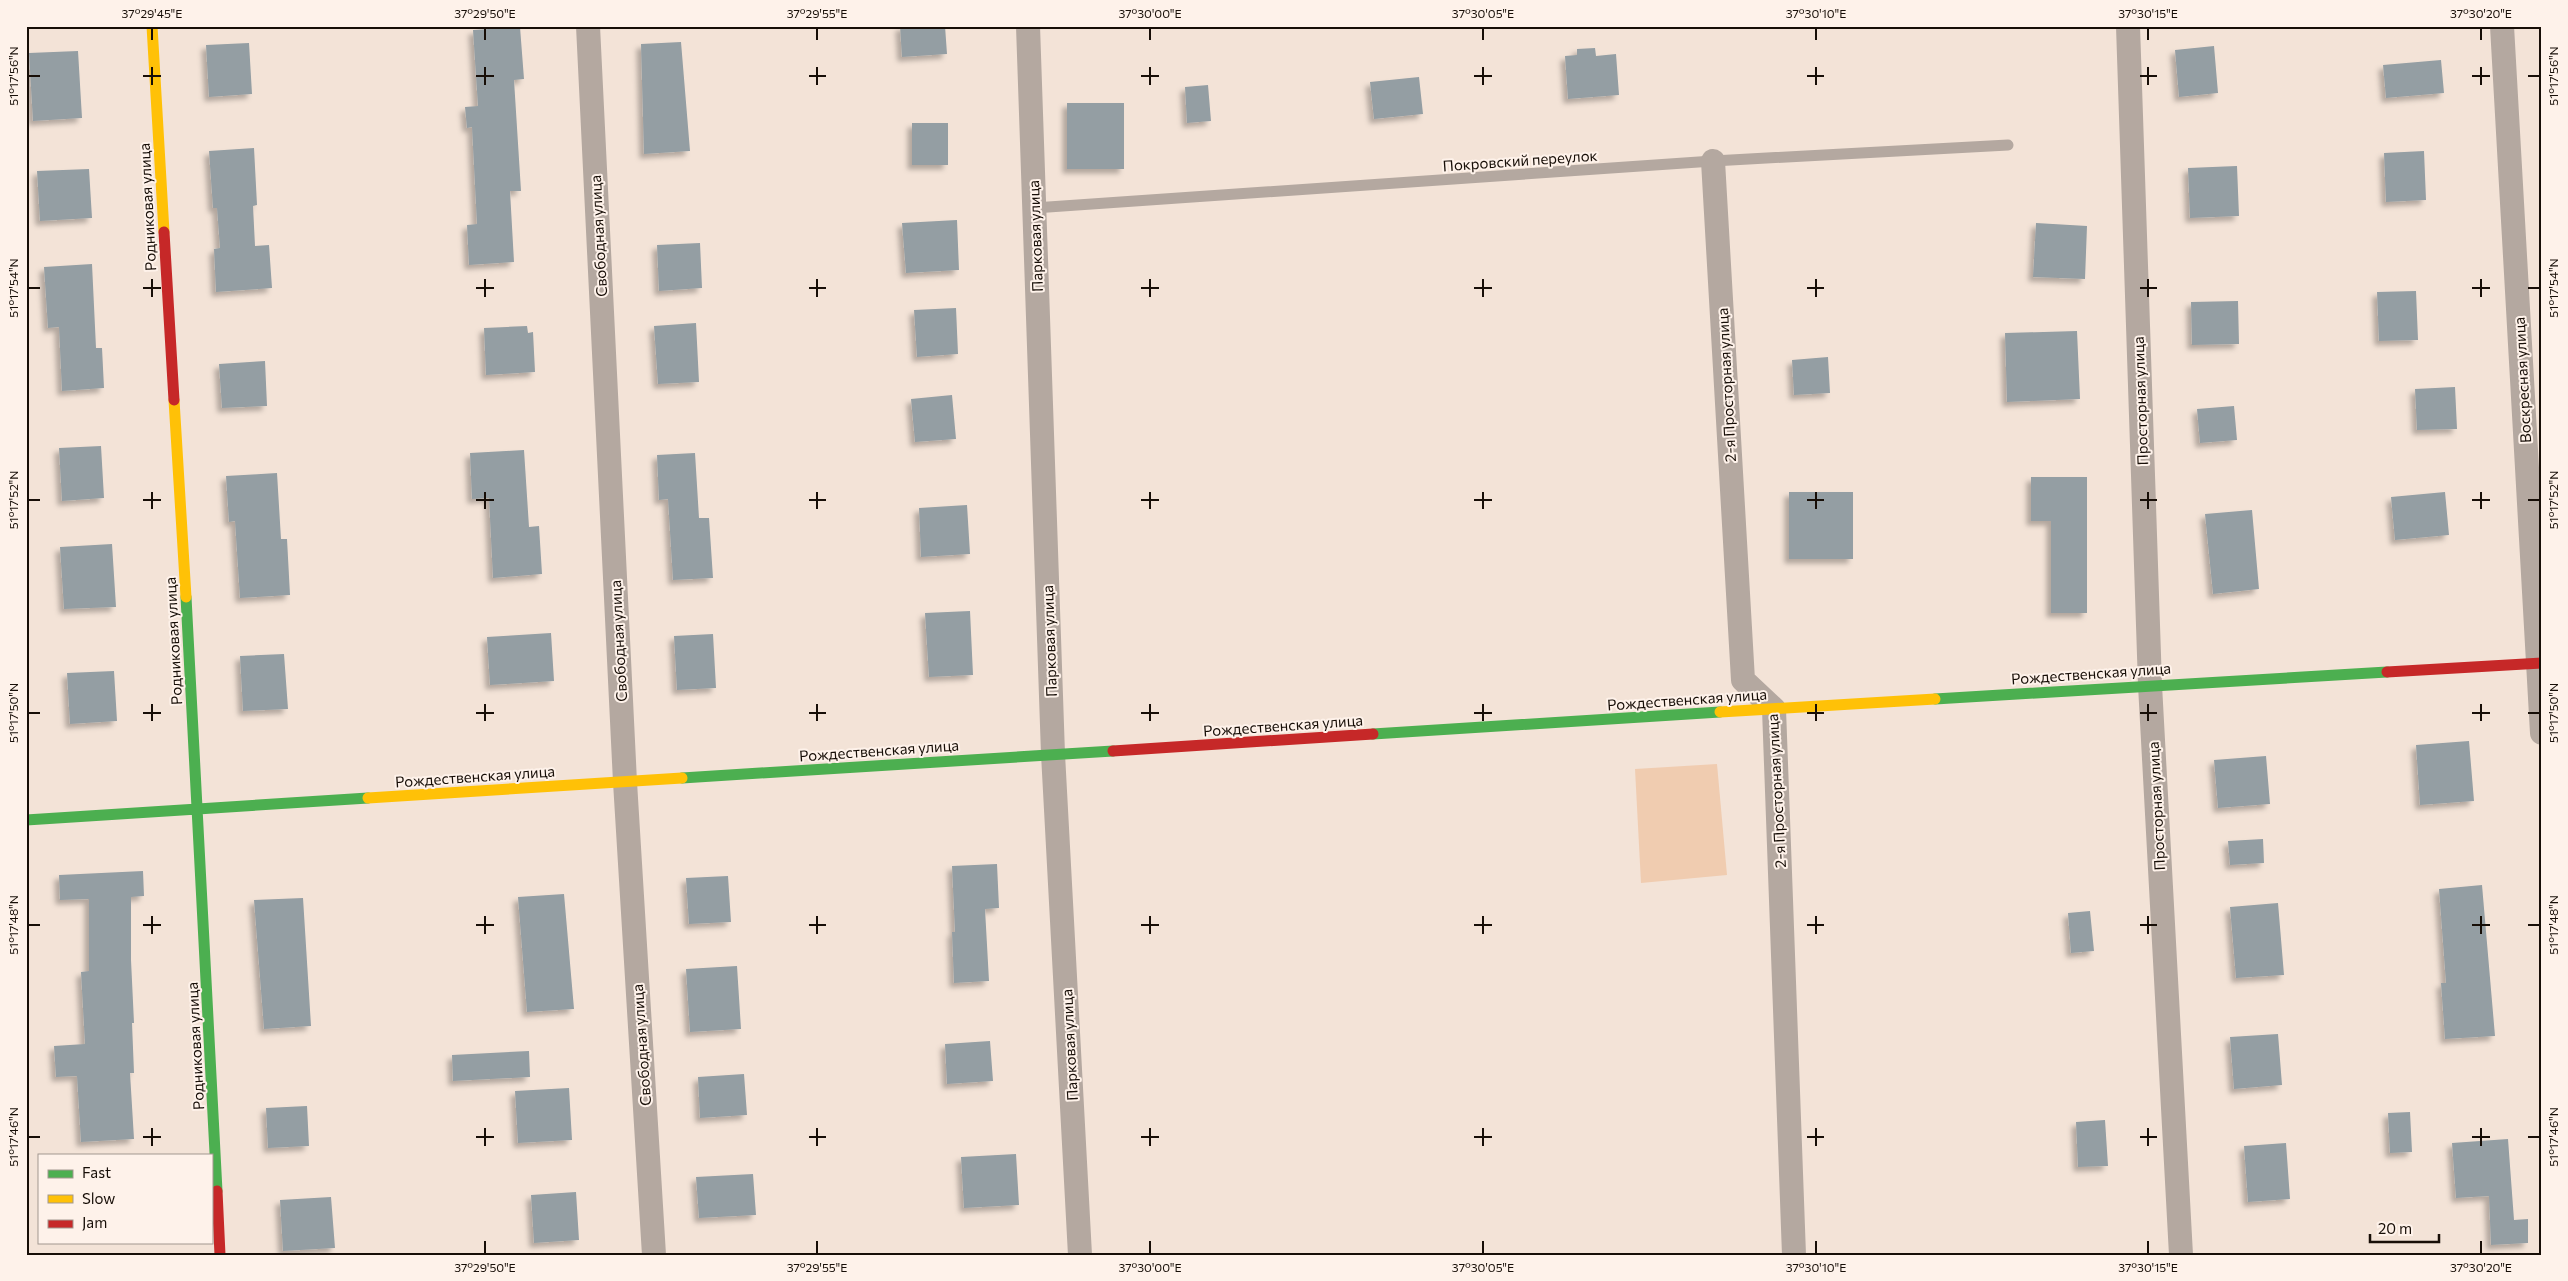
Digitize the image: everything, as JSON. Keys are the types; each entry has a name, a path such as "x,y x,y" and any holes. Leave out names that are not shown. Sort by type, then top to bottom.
{"street":[{"name":"Родниковая улица","path":"152,26 198,809 220,1255"},
{"name":"Свободная улица","path":"588,26 625,782 654,1255"},
{"name":"Парковая улица","path":"1028,26 1053,754 1080,1255"},
{"name":"Просторная улица","path":"2128,26 2150,684 2181,1255"},
{"name":"Воскресная улица","path":"2502,26 2540,663 2542,733"},
{"name":"2-я Просторная улица","path":"1713,161 1742,680 1774,709 1794,1255"},
{"name":"Рождественская улица","path":"26,820 2150,684 2540,663"}],"lane":[{"name":"Покровский переулок","path":"1034,208 1713,161 2008,145"}],"shaded area":[{"path":"1717,764 1727,875 1641,883 1635,769"}],"building":[{"path":"900,26 945,26 947,54 902,57"},
{"path":"520,27 524,79 514,80 521,191 510,191 514,262 469,265 467,225 477,224 472,127 467,128 465,107 478,106 473,30"},
{"path":"681,42 690,151 644,154 641,44"},
{"path":"249,43 252,94 209,97 206,45"},
{"path":"2214,46 2218,93 2179,97 2175,50"},
{"path":"1595,48 1596,56 1616,54 1619,95 1568,99 1565,56 1577,55 1577,49"},
{"path":"78,51 82,118 33,121 29,53"},
{"path":"2441,60 2444,93 2386,98 2383,65"},
{"path":"1419,77 1423,114 1374,119 1370,82"},
{"path":"1208,85 1211,121 1187,123 1185,87"},
{"path":"1067,103 1124,103 1124,169 1067,169"},
{"path":"912,123 948,123 948,165 912,165"},
{"path":"254,148 257,205 253,206 255,246 269,245 272,288 216,292 214,249 220,248 217,208 213,208 209,151"},
{"path":"2424,151 2426,200 2386,202 2384,153"},
{"path":"2237,166 2239,216 2190,218 2188,168"},
{"path":"89,169 92,218 40,221 37,171"},
{"path":"957,220 959,270 906,273 902,223"},
{"path":"2036,223 2087,226 2085,279 2033,277"},
{"path":"700,243 702,288 659,291 657,245"},
{"path":"92,264 96,348 102,348 104,388 62,391 59,327 48,328 44,267"},
{"path":"2416,291 2418,340 2379,341 2377,292"},
{"path":"2238,301 2239,344 2192,345 2191,302"},
{"path":"956,308 958,354 917,357 914,310"},
{"path":"696,323 699,382 658,384 654,326"},
{"path":"527,326 528,333 533,332 535,372 486,375 484,328"},
{"path":"2077,331 2080,399 2007,402 2005,333"},
{"path":"1828,357 1830,393 1794,395 1792,360"},
{"path":"265,361 267,406 222,408 219,364"},
{"path":"2455,387 2457,429 2417,430 2415,389"},
{"path":"952,395 956,439 915,442 911,399"},
{"path":"2234,406 2237,440 2200,443 2197,409"},
{"path":"101,446 104,498 62,501 59,448"},
{"path":"524,450 529,527 539,526 542,574 493,578 489,498 472,499 470,453"},
{"path":"695,453 699,518 709,518 713,578 673,580 668,499 659,500 657,455"},
{"path":"277,473 281,539 287,539 290,595 240,598 235,521 229,522 226,476"},
{"path":"2031,477 2087,477 2087,613 2051,613 2051,521 2031,521"},
{"path":"1789,492 1853,492 1853,559 1789,559"},
{"path":"2445,492 2449,535 2395,540 2391,497"},
{"path":"967,505 970,554 921,557 919,508"},
{"path":"2252,510 2259,589 2213,594 2205,514"},
{"path":"112,544 116,607 64,609 60,547"},
{"path":"970,611 973,675 929,677 925,613"},
{"path":"551,633 554,681 490,685 487,637"},
{"path":"713,634 716,688 677,690 674,636"},
{"path":"284,654 288,709 243,711 240,656"},
{"path":"114,671 117,721 70,724 67,673"},
{"path":"2469,741 2474,801 2420,805 2416,745"},
{"path":"2266,756 2270,804 2218,808 2214,760"},
{"path":"2263,839 2264,863 2230,865 2228,841"},
{"path":"997,864 999,908 985,909 989,981 954,983 952,932 955,932 952,866"},
{"path":"143,871 144,896 131,897 134,1073 130,1073 134,1139 81,1142 77,1076 56,1077 54,1046 85,1044 81,972 89,971 89,899 60,900 59,875"},
{"path":"728,876 731,922 689,924 686,878"},
{"path":"2482,885 2495,1036 2445,1039 2441,983 2446,983 2439,889"},
{"path":"564,894 574,1009 527,1012 518,897"},
{"path":"303,898 311,1026 264,1029 254,900"},
{"path":"2278,903 2284,975 2236,978 2230,907"},
{"path":"2090,911 2094,951 2071,953 2068,913"},
{"path":"737,966 741,1029 690,1032 686,969"},
{"path":"2278,1034 2282,1085 2234,1089 2230,1037"},
{"path":"990,1041 993,1081 947,1084 945,1044"},
{"path":"529,1051 530,1077 453,1081 452,1055"},
{"path":"744,1074 747,1115 700,1118 698,1077"},
{"path":"569,1088 572,1140 518,1143 515,1091"},
{"path":"307,1106 309,1146 268,1148 266,1108"},
{"path":"2410,1112 2412,1152 2390,1153 2388,1113"},
{"path":"2105,1120 2108,1166 2078,1167 2076,1122"},
{"path":"2508,1139 2514,1220 2528,1219 2528,1243 2491,1245 2489,1196 2456,1198 2452,1143"},
{"path":"2286,1143 2290,1199 2248,1202 2244,1146"},
{"path":"1016,1154 1019,1205 964,1208 961,1157"},
{"path":"753,1174 756,1215 699,1218 696,1177"},
{"path":"576,1192 579,1240 534,1243 531,1195"},
{"path":"331,1197 335,1248 283,1251 280,1200"}],"traffic: fast":[{"path":"186,597 217,1191"},
{"path":"1935,699 2387,672"},
{"path":"1373,734 1720,712"},
{"path":"682,778 1113,751"},
{"path":"26,820 368,798"}],"traffic: slow":[{"path":"152,26 164,232"},
{"path":"174,400 186,597"},
{"path":"1720,712 1935,699"},
{"path":"368,798 682,778"}],"traffic: jam":[{"path":"164,232 174,400"},
{"path":"2387,672 2542,663"},
{"path":"1113,751 1373,734"},
{"path":"217,1191 220,1255"}]}
